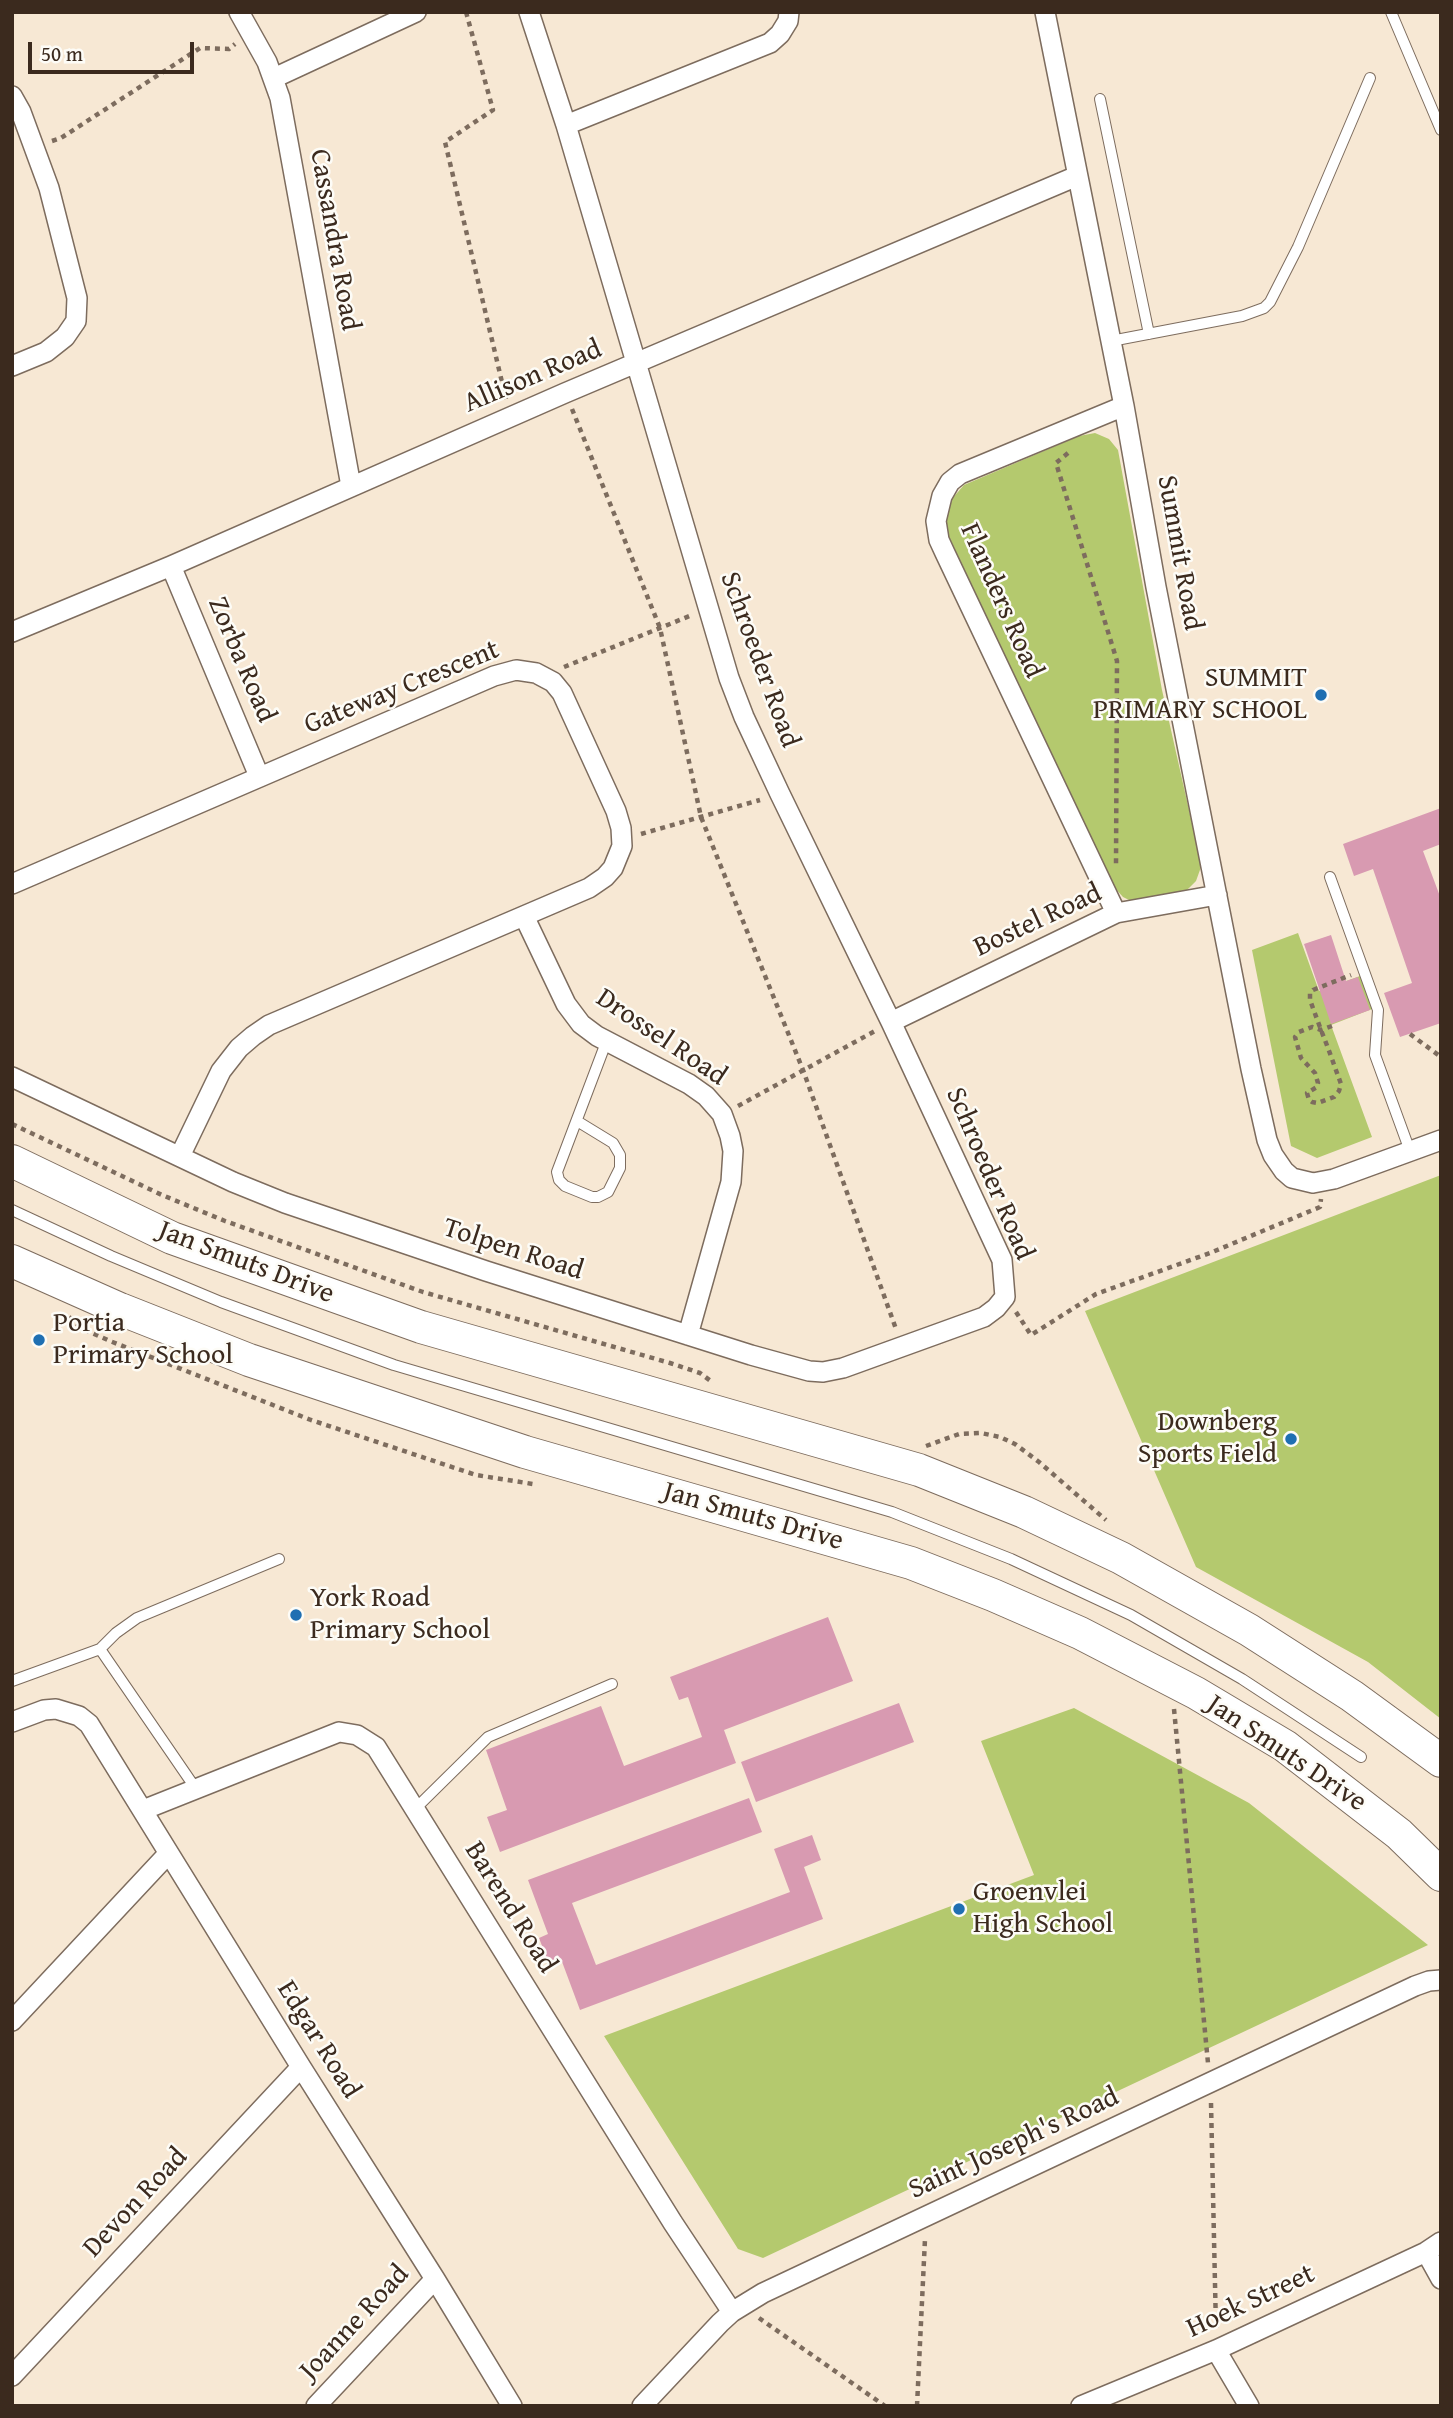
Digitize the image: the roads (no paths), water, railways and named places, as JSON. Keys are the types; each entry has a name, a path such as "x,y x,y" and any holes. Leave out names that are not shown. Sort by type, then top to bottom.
{"main road":[{"name":"Jan Smuts Drive","path":"12,1161 172,1238 421,1327 919,1470 1024,1512 1121,1558 1248,1630 1352,1696 1441,1761"},
{"name":"Jan Smuts Drive","path":"12,1261 120,1310 249,1360 525,1452 911,1563 993,1595 1080,1633 1196,1693 1285,1746 1399,1834 1441,1875"}],"street":[{"name":"Cassandra Road","path":"239,12 274,78 284,118 351,486"},
{"path":"274,78 416,12"},
{"name":"Schroeder Road","path":"530,12 566,125 729,678 780,794 891,1022 1002,1260 1005,1297"},
{"path":"566,125 770,43 784,27 789,12"},
{"name":"Summit Road","path":"1045,12 1124,406 1156,587 1267,1140 1277,1163 1292,1178 1303,1182 1324,1181 1410,1151"},
{"path":"12,96 49,188 75,289 76,321 57,345 12,366"},
{"name":"Allison Road","path":"12,632 1077,176"},
{"name":"Flanders Road","path":"1116,913 939,540 936,520 942,496 950,482 960,474 1124,406"},
{"name":"Zorba Road","path":"171,566 259,776"},
{"name":"Gateway Crescent","path":"12,884 494,676 516,670 544,675 562,693 616,811 623,839 620,854 605,877 589,888 524,916"},
{"name":"Bostel Road","path":"891,1022 1116,913 1217,895"},
{"path":"180,1156 221,1071 239,1048 253,1036 269,1025 524,916"},
{"name":"Drossel Road","path":"524,916 566,1004 576,1019 587,1030 689,1084 706,1096 722,1114 733,1150 731,1182 688,1335"},
{"name":"Tolpen Road","path":"12,1077 233,1182 285,1203 486,1271 809,1371 822,1372 843,1368 984,1317 1005,1297"},
{"path":"1410,1151 1441,1140"},
{"name":"Edgar Road","path":"12,1722 44,1710 56,1709 69,1711 89,1724 512,2406"},
{"name":"Barend Road","path":"143,1810 339,1732 357,1735 376,1747 732,2312"},
{"path":"12,2021 168,1854"},
{"name":"Saint Joseph's Road","path":"642,2406 732,2312 763,2293 1415,1986 1441,1980"},
{"name":"Devon Road","path":"12,2376 301,2067"},
{"path":"1433,2247 1441,2279"},
{"name":"Hoek Street","path":"1081,2406 1216,2350 1433,2247"},
{"name":"Joanne Road","path":"316,2406 435,2279"},
{"path":"1216,2350 1249,2406"}],"lane":[{"path":"1391,12 1441,130"},
{"path":"1111,341 1242,316 1264,308 1270,302 1298,247 1370,78"},
{"path":"1100,99 1149,334"},
{"path":"1330,877 1378,1010 1375,1055 1410,1151"},
{"path":"577,1121 613,1143 620,1155 620,1168 608,1192 598,1197 592,1198 565,1186 557,1176 577,1121 607,1041"},
{"path":"12,1210 111,1256 221,1302 394,1365 892,1512 1011,1559 1142,1621 1242,1679 1361,1757"},
{"path":"12,1681 100,1649 137,1618 279,1559"},
{"path":"100,1649 196,1789"},
{"path":"415,1809 488,1737 612,1684"}],"place":[{"name":"SUMMIT PRIMARY SCHOOL","path":"1321,695"},
{"name":"Portia Primary School","path":"39,1340"},
{"name":"Downberg Sports Field","path":"1291,1439"},
{"name":"York Road Primary School","path":"296,1615"},
{"name":"Groenvlei High School","path":"959,1909"}]}
